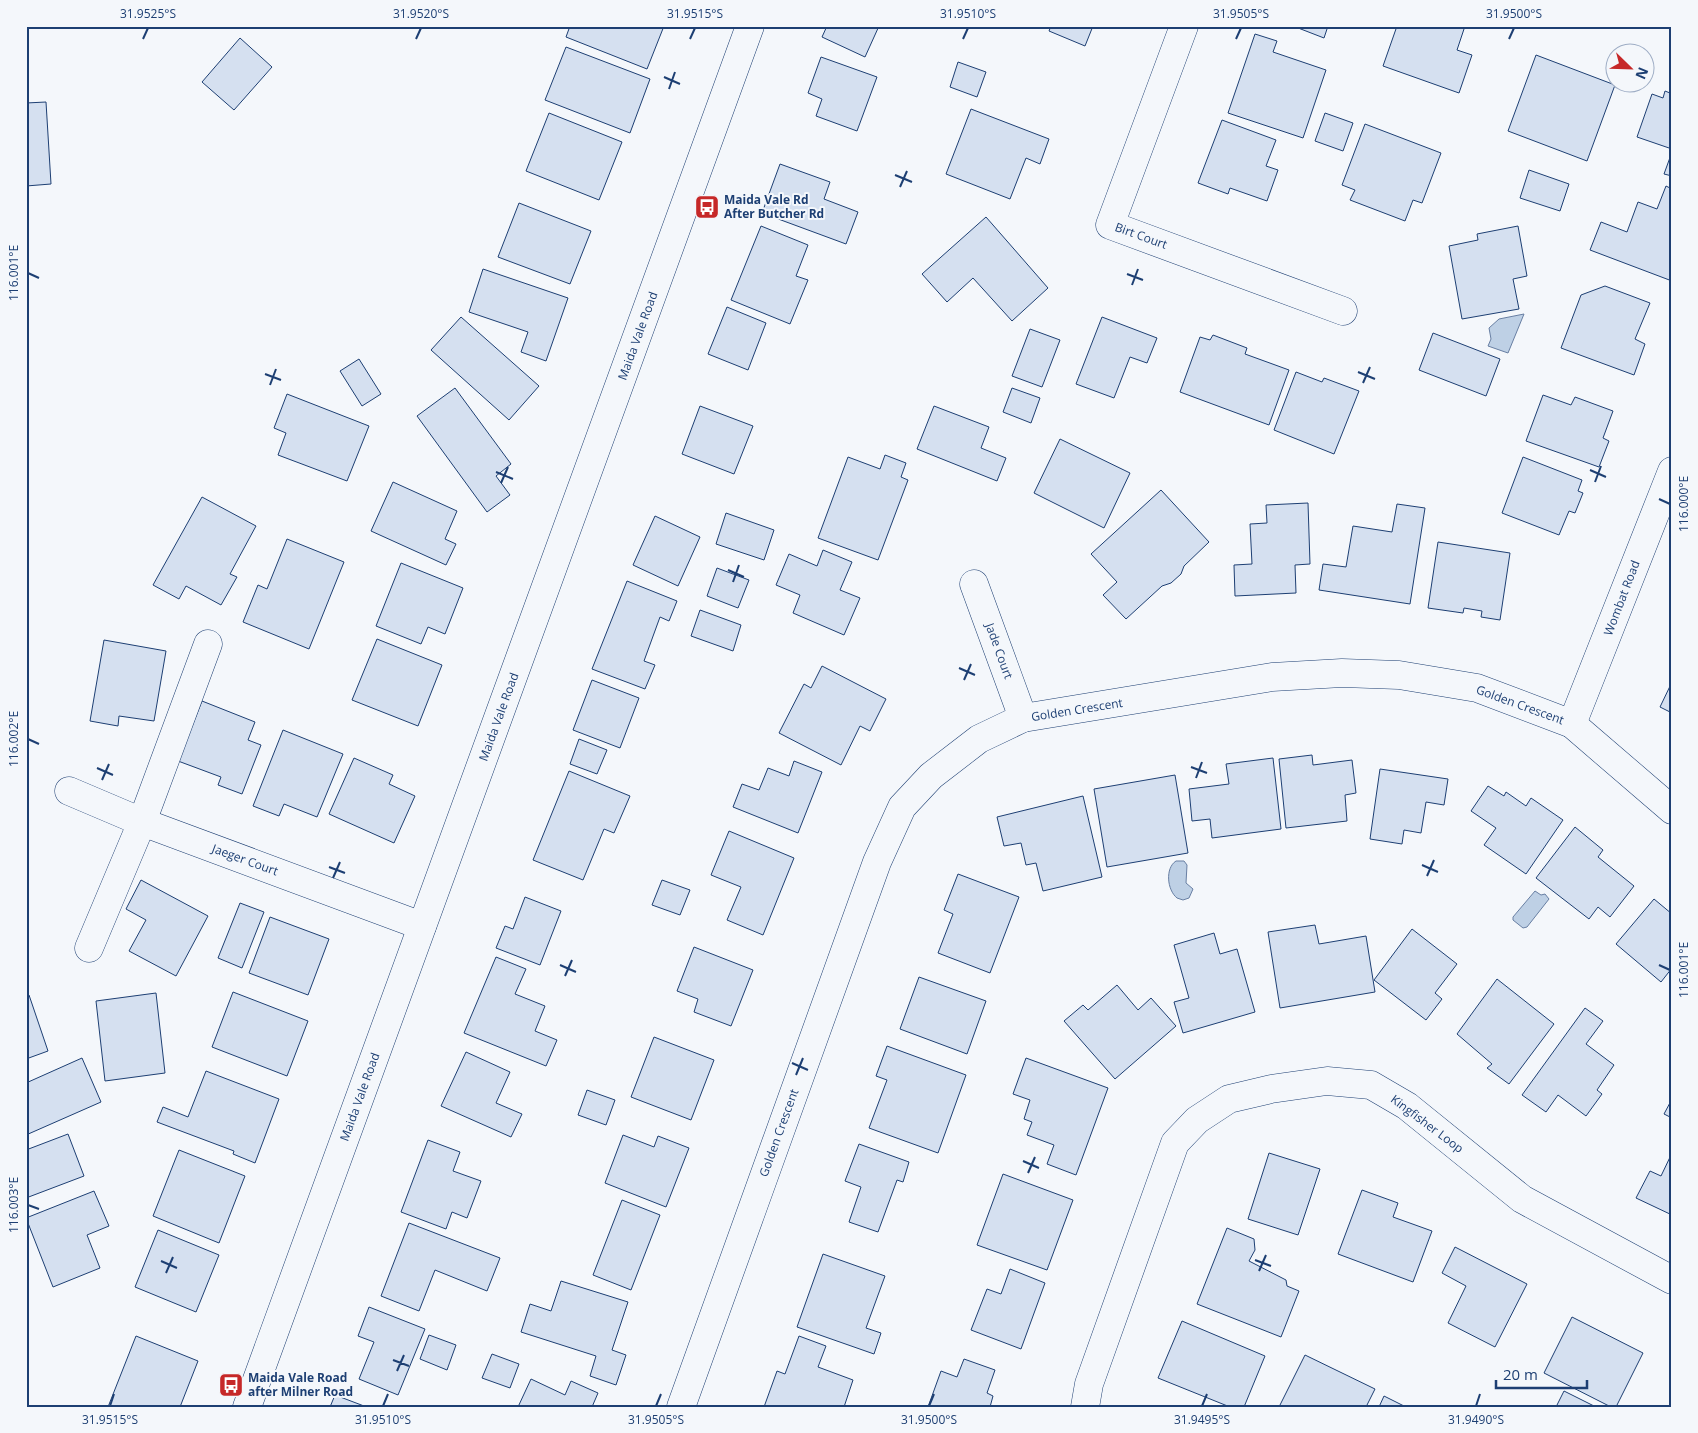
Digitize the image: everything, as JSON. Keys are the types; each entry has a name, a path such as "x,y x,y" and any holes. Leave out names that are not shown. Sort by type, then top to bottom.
{"street":[{"name":"Maida Vale Road","path":"247,1407 750,26"},
{"name":"Birt Court","path":"1184,26 1110,225 1343,311"},
{"name":"Wombat Road","path":"1572,724 1672,471"},
{"name":"Jade Court","path":"974,584 1023,718"},
{"path":"89,948 142,822 208,644"},
{"name":"Golden Crescent","path":"681,1407 877,862 902,807 931,776 979,739 1023,718 1272,677 1342,673 1399,675 1478,688 1572,724 1672,810"},
{"name":"Jaeger Court","path":"69,791 142,822 422,926"},
{"name":"Kingfisher Loop","path":"1085,1407 1089,1384 1175,1143 1197,1120 1228,1099 1271,1089 1327,1080 1371,1085 1407,1106 1522,1198 1672,1280"}],"water":[{"path":"1524,314 1508,353 1488,346 1491,339 1489,328 1499,319"},
{"path":"1176,861 1184,861 1187,865 1186,883 1193,889 1189,898 1183,900 1177,898 1169,885 1170,869"},
{"path":"1535,891 1541,895 1545,894 1549,899 1527,927 1523,928 1513,920 1513,917"}],"building":[{"path":"570,26 664,26 647,69 566,37"},
{"path":"827,26 879,26 865,57 822,37"},
{"path":"1051,26 1093,26 1085,46 1049,31"},
{"path":"1293,26 1328,26 1324,38"},
{"path":"1397,26 1465,26 1457,50 1472,55 1459,93 1383,66"},
{"path":"1255,34 1277,41 1273,52 1326,70 1303,138 1228,113"},
{"path":"240,38 272,67 234,110 202,82"},
{"path":"566,47 650,79 630,133 545,100"},
{"path":"1536,55 1606,82 1606,92 1612,92 1587,161 1508,131"},
{"path":"821,57 877,77 857,131 816,116 822,99 808,93"},
{"path":"958,62 986,72 977,97 950,87"},
{"path":"1672,89 1672,149 1637,137 1652,94 1663,98 1665,91 1670,93"},
{"path":"46,102 51,184 26,186 26,103"},
{"path":"971,109 1049,139 1040,164 1026,158 1010,199 946,174"},
{"path":"549,113 622,142 599,200 526,171"},
{"path":"1325,113 1353,123 1343,151 1315,141"},
{"path":"1222,120 1276,140 1266,166 1278,170 1267,201 1230,188 1228,194 1198,183"},
{"path":"1365,124 1441,153 1422,203 1413,200 1405,221 1350,200 1355,190 1342,185"},
{"path":"1672,152 1672,176 1664,174"},
{"path":"780,164 830,182 824,199 858,212 846,244 762,213"},
{"path":"1529,170 1569,184 1560,211 1520,198"},
{"path":"1666,186 1672,189 1672,281 1590,250 1601,222 1627,232 1638,202 1657,209"},
{"path":"519,203 591,231 570,284 498,257"},
{"path":"986,217 1048,288 1012,321 973,278 947,302 922,274"},
{"path":"761,226 808,245 796,276 808,280 790,324 731,300"},
{"path":"1518,226 1527,276 1513,279 1519,309 1462,319 1449,246 1478,240 1477,234"},
{"path":"483,269 568,298 546,361 521,352 528,332 469,312"},
{"path":"1605,286 1650,303 1635,339 1645,344 1634,375 1561,348 1581,295"},
{"path":"727,307 766,323 748,370 708,354"},
{"path":"461,317 539,386 509,420 431,350"},
{"path":"1102,317 1157,338 1147,363 1130,357 1114,398 1076,384"},
{"path":"1030,329 1060,340 1042,387 1012,376"},
{"path":"1433,333 1500,359 1486,396 1419,370"},
{"path":"1213,335 1247,348 1245,354 1289,370 1269,425 1180,392 1200,337 1210,340"},
{"path":"359,359 381,394 362,406 340,371"},
{"path":"1296,372 1322,382 1324,378 1359,391 1334,454 1274,430"},
{"path":"455,388 511,464 496,476 510,495 487,512 417,416"},
{"path":"1012,388 1040,398 1031,423 1003,412"},
{"path":"287,394 369,426 347,481 278,455 286,433 274,428"},
{"path":"1543,395 1571,405 1575,397 1613,411 1603,438 1609,441 1599,467 1526,441"},
{"path":"700,406 753,426 734,474 682,454"},
{"path":"934,406 989,427 981,448 1006,458 997,481 917,449"},
{"path":"1060,439 1130,473 1104,528 1034,493"},
{"path":"885,455 906,463 901,477 908,480 878,560 818,538 848,457 880,469"},
{"path":"1523,457 1582,480 1578,491 1583,493 1575,513 1569,511 1559,535 1502,513"},
{"path":"393,482 457,511 445,539 456,544 446,565 371,531"},
{"path":"1161,490 1209,542 1184,566 1181,574 1171,583 1162,586 1126,619 1103,595 1117,582 1091,554"},
{"path":"202,497 256,526 230,574 237,577 221,605 186,586 179,599 153,585"},
{"path":"1308,503 1310,564 1295,565 1296,593 1235,596 1234,565 1252,564 1250,524 1267,523 1266,505"},
{"path":"1397,504 1425,508 1410,604 1319,590 1323,564 1346,567 1353,526 1392,532"},
{"path":"726,513 774,530 764,560 716,544"},
{"path":"655,516 700,537 678,586 633,565"},
{"path":"287,539 344,562 309,649 243,622 258,585 267,589"},
{"path":"1438,542 1510,553 1500,620 1481,617 1482,611 1464,608 1463,613 1428,608"},
{"path":"823,550 852,562 840,590 860,598 844,635 793,613 800,595 776,585 789,554 817,566"},
{"path":"401,563 463,588 445,634 428,627 421,644 376,626"},
{"path":"717,568 749,580 738,608 707,596"},
{"path":"627,581 677,601 669,621 660,617 644,661 655,665 645,689 592,669"},
{"path":"700,610 741,625 733,651 691,636"},
{"path":"377,639 442,665 418,726 352,700"},
{"path":"104,640 166,651 154,721 119,716 118,726 90,721"},
{"path":"822,666 886,699 870,731 860,726 841,765 779,733 804,684 811,688"},
{"path":"592,680 639,698 620,748 573,730"},
{"path":"1672,682 1672,713 1660,707"},
{"path":"202,701 255,722 248,740 261,745 242,794 218,785 221,777 178,761"},
{"path":"283,730 343,754 317,817 284,804 279,816 253,806"},
{"path":"579,739 607,750 597,774 570,764"},
{"path":"1312,755 1313,765 1352,760 1356,793 1345,795 1347,821 1286,828 1279,759"},
{"path":"354,758 393,775 389,784 415,796 394,843 329,814"},
{"path":"1273,758 1281,829 1212,838 1210,819 1192,821 1189,789 1229,784 1226,764"},
{"path":"794,761 822,772 798,833 733,807 742,784 759,790 768,768 789,776"},
{"path":"1380,769 1448,779 1444,805 1426,802 1421,833 1404,830 1402,844 1370,839"},
{"path":"569,771 630,796 614,833 604,829 583,880 533,860"},
{"path":"1175,775 1188,853 1107,867 1094,789"},
{"path":"1488,786 1504,796 1506,792 1526,806 1531,798 1563,820 1526,874 1484,845 1496,828 1471,811"},
{"path":"1083,796 1102,877 1043,891 1036,863 1026,865 1021,843 1004,846 997,817"},
{"path":"1575,827 1603,850 1598,857 1634,886 1610,917 1598,907 1589,919 1536,878"},
{"path":"729,831 794,858 763,935 727,920 741,887 711,875"},
{"path":"958,874 1019,897 990,973 938,953 953,914 944,910"},
{"path":"141,880 208,916 176,976 129,951 146,920 126,909"},
{"path":"662,880 690,890 680,915 652,905"},
{"path":"525,897 561,911 540,965 496,948 505,926 513,929"},
{"path":"1654,899 1672,914 1672,968 1661,982 1616,944"},
{"path":"240,903 264,912 242,968 218,958"},
{"path":"270,917 329,939 308,995 249,973"},
{"path":"1315,925 1319,944 1366,936 1375,992 1280,1008 1268,932"},
{"path":"1412,929 1457,964 1435,993 1442,999 1426,1020 1374,980"},
{"path":"1214,933 1220,954 1237,949 1255,1012 1183,1033 1174,1002 1189,998 1174,945"},
{"path":"694,947 753,970 731,1026 694,1012 698,999 677,991"},
{"path":"496,957 526,969 515,994 545,1006 535,1031 557,1040 546,1066 464,1033"},
{"path":"919,977 986,1001 967,1054 900,1029"},
{"path":"1497,979 1554,1024 1509,1084 1487,1068 1492,1064 1457,1034"},
{"path":"1117,985 1138,1010 1151,998 1176,1026 1115,1079 1064,1021 1083,1005 1088,1010"},
{"path":"233,992 308,1021 287,1076 212,1047"},
{"path":"156,993 165,1073 105,1081 96,1001"},
{"path":"29,995 48,1051 26,1059 26,996"},
{"path":"1585,1008 1603,1021 1586,1044 1614,1065 1597,1090 1602,1094 1586,1116 1558,1095 1546,1112 1522,1095"},
{"path":"654,1037 714,1060 691,1120 631,1097"},
{"path":"887,1046 966,1075 938,1153 869,1128 887,1080 876,1076"},
{"path":"466,1052 510,1072 496,1103 522,1114 511,1137 441,1106"},
{"path":"82,1058 101,1102 26,1135 26,1083"},
{"path":"1026,1058 1108,1088 1076,1175 1047,1164 1054,1145 1027,1135 1032,1122 1024,1119 1030,1100 1013,1094"},
{"path":"206,1071 279,1099 255,1163 233,1154 234,1151 157,1122 163,1107 188,1117"},
{"path":"587,1090 615,1100 606,1125 578,1115"},
{"path":"1672,1099 1672,1118 1664,1114"},
{"path":"68,1134 84,1176 26,1198 26,1150"},
{"path":"623,1135 654,1147 658,1136 689,1148 666,1207 605,1183"},
{"path":"428,1140 460,1152 453,1171 481,1181 467,1218 452,1212 446,1229 401,1212"},
{"path":"859,1144 909,1162 903,1182 897,1180 878,1232 849,1222 861,1187 845,1181"},
{"path":"179,1150 245,1176 219,1243 153,1216"},
{"path":"1269,1153 1320,1169 1298,1235 1248,1219"},
{"path":"1672,1153 1672,1215 1636,1198 1650,1171 1661,1176"},
{"path":"1003,1174 1073,1200 1047,1270 977,1245"},
{"path":"1362,1190 1398,1203 1393,1217 1432,1231 1413,1282 1338,1254"},
{"path":"94,1191 109,1226 87,1235 100,1268 53,1287 26,1218"},
{"path":"622,1200 660,1215 631,1290 593,1275"},
{"path":"409,1223 500,1258 487,1291 435,1270 419,1311 381,1296"},
{"path":"1227,1228 1254,1239 1255,1250 1249,1261 1286,1280 1287,1286 1299,1291 1281,1337 1197,1304"},
{"path":"158,1230 219,1255 196,1312 135,1287"},
{"path":"1455,1247 1527,1284 1495,1347 1448,1323 1466,1286 1442,1273"},
{"path":"823,1254 885,1276 866,1328 881,1333 874,1354 797,1327"},
{"path":"1010,1269 1045,1283 1021,1349 971,1330 987,1289 1001,1294"},
{"path":"561,1281 628,1302 612,1350 626,1355 616,1385 590,1376 596,1356 521,1332 530,1304 551,1311"},
{"path":"369,1307 425,1329 398,1395 359,1379 374,1342 358,1336"},
{"path":"1572,1317 1643,1353 1616,1407 1611,1407 1544,1373"},
{"path":"1182,1321 1265,1356 1244,1407 1230,1407 1158,1378"},
{"path":"429,1335 456,1345 447,1370 420,1359"},
{"path":"136,1336 198,1361 180,1407 108,1407"},
{"path":"799,1336 826,1346 818,1367 853,1380 844,1407 764,1407 777,1371 785,1374"},
{"path":"492,1354 519,1364 510,1388 482,1378"},
{"path":"1305,1355 1375,1389 1366,1407 1279,1407"},
{"path":"964,1359 995,1370 987,1393 993,1396 990,1407 928,1407 941,1371 957,1377"},
{"path":"531,1379 565,1395 571,1381 598,1393 592,1407 518,1407"},
{"path":"1564,1391 1596,1407 1556,1407"},
{"path":"335,1395 364,1406 330,1407"},
{"path":"1384,1396 1406,1407 1379,1407"}],"place":[{"name":"Maida Vale Rd After Butcher Rd","path":"707,207"},
{"name":"Maida Vale Road after Milner Road","path":"231,1385"}]}
